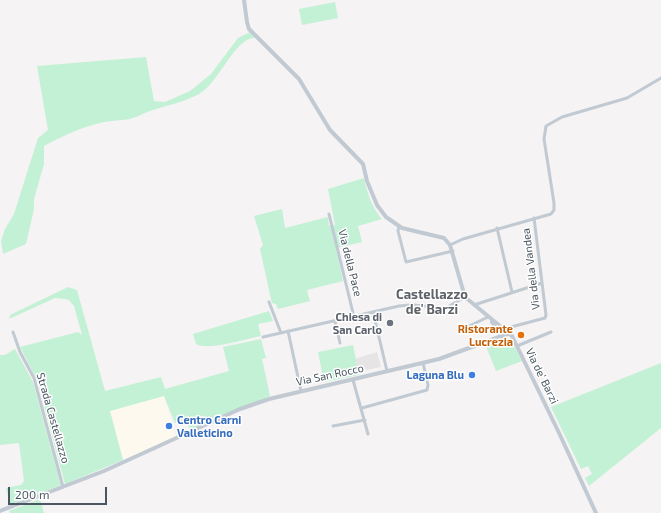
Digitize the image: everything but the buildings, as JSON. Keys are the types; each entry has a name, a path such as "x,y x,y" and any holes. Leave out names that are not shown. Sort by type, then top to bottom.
{"street":[{"path":"244,0 246,22 299,79 330,130 363,164 367,181 377,205 386,218 399,226 444,238 453,251 465,297 488,317 500,334"},
{"path":"450,245 458,240 497,228 551,214 554,210 544,139 546,126 562,118 626,98 661,78"},
{"name":"Via della Pace","path":"329,214 354,317"},
{"name":"Via della Vandea","path":"508,332 511,328 545,318 534,218"},
{"path":"399,226 398,231 406,262 453,251"},
{"path":"497,228 512,292"},
{"path":"474,305 542,283"},
{"path":"413,305 446,308 465,297"},
{"path":"269,302 281,333"},
{"path":"263,337 408,305"},
{"path":"373,312 387,371"},
{"path":"465,328 488,317"},
{"name":"Via de' Barzi","path":"488,317 508,332 517,346 596,513"},
{"path":"335,321 340,343"},
{"path":"288,331 301,391"},
{"name":"Strada Castellazzo","path":"13,332 20,352 34,378 63,487"},
{"path":"496,338 500,334 508,332"},
{"name":"Via San Rocco","path":"63,487 240,409 277,397 423,363 496,338 508,332"},
{"path":"517,346 551,332"},
{"path":"362,408 427,390 428,385 423,363"},
{"path":"353,380 368,434"},
{"path":"332,426 365,420"},
{"path":"0,511 63,487"}],"shaded area":[{"path":"377,352 381,367 362,371 361,368 358,369 355,359"},
{"path":"164,396 176,438 123,460 110,411"}],"green space":[{"path":"335,2 338,18 302,25 299,9"},
{"path":"250,32 255,38 248,40 234,52 213,80 199,94 130,119 104,122 85,127 44,146 44,164 34,199 34,209 26,244 3,254 1,241 5,229 14,214 38,138 48,130 37,66 146,57 154,101 165,102 190,91 211,74 238,38"},
{"path":"364,178 370,200 382,219 358,226 362,242 336,248 343,281 307,290 310,301 278,309 276,304 272,303 260,249 263,245 254,216 282,209 285,228 328,217 329,226 335,225 328,189"},
{"path":"68,287 77,290 105,391 161,377 165,389 229,371 223,347 261,339 266,358 262,359 270,396 190,431 186,419 175,423 164,396 110,411 123,460 65,484 37,380 20,347 78,332 82,335 74,306 69,300 55,298 9,319 10,315"},
{"path":"269,311 273,321 258,324 261,336 218,345 202,346 196,344 193,334"},
{"path":"506,337 511,340 522,361 496,371 485,344"},
{"path":"353,345 359,375 324,382 318,352"},
{"path":"15,349 33,382 61,485 10,505 6,488 21,485 24,481 19,443 0,445 0,355 5,355"},
{"path":"661,363 661,428 589,486 585,478 592,474 588,466 581,469 551,407"},
{"path":"40,499 44,513 10,513 9,511"}],"place":[{"name":"Chiesa di San Carlo","path":"390,323"},
{"name":"Ristorante Lucrezia","path":"521,335"},
{"name":"Laguna Blu","path":"472,375"},
{"name":"Centro Carni Valleticino","path":"169,426"}],"district":[{"name":"Castellazzo de' Barzi","path":"432,302"}]}
